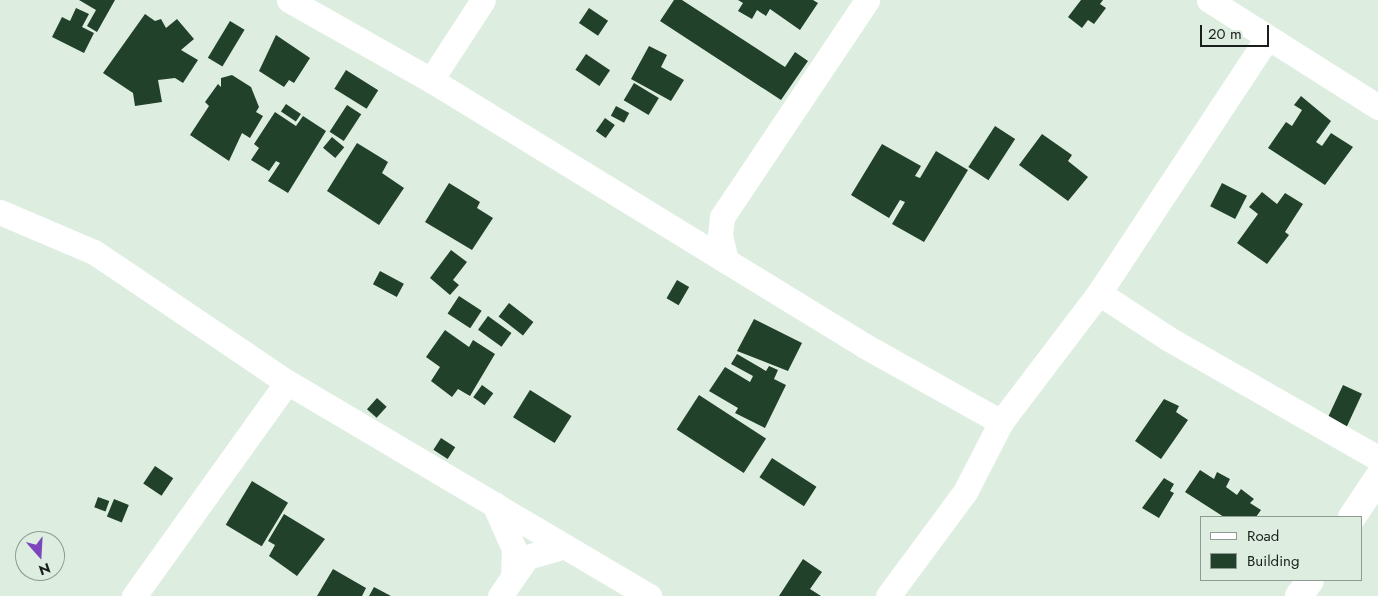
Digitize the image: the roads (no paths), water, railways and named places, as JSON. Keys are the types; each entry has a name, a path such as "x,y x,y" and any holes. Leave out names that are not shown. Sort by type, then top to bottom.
{"street":[{"path":"289,0 432,80 726,261 1001,422"},
{"path":"432,80 483,0"},
{"path":"726,261 720,236 722,217 867,0"},
{"path":"1209,0 1378,108"},
{"path":"888,596 965,492 1001,422 1099,293 1266,38"},
{"path":"0,212 94,252 287,382 494,504 563,547 649,596"},
{"path":"1099,293 1169,340 1378,458"},
{"path":"134,596 287,382"},
{"path":"1353,516 1378,478"},
{"path":"494,504 514,548 513,574"},
{"path":"500,596 513,574 527,557 563,547"},
{"path":"1299,596 1309,581"}]}
